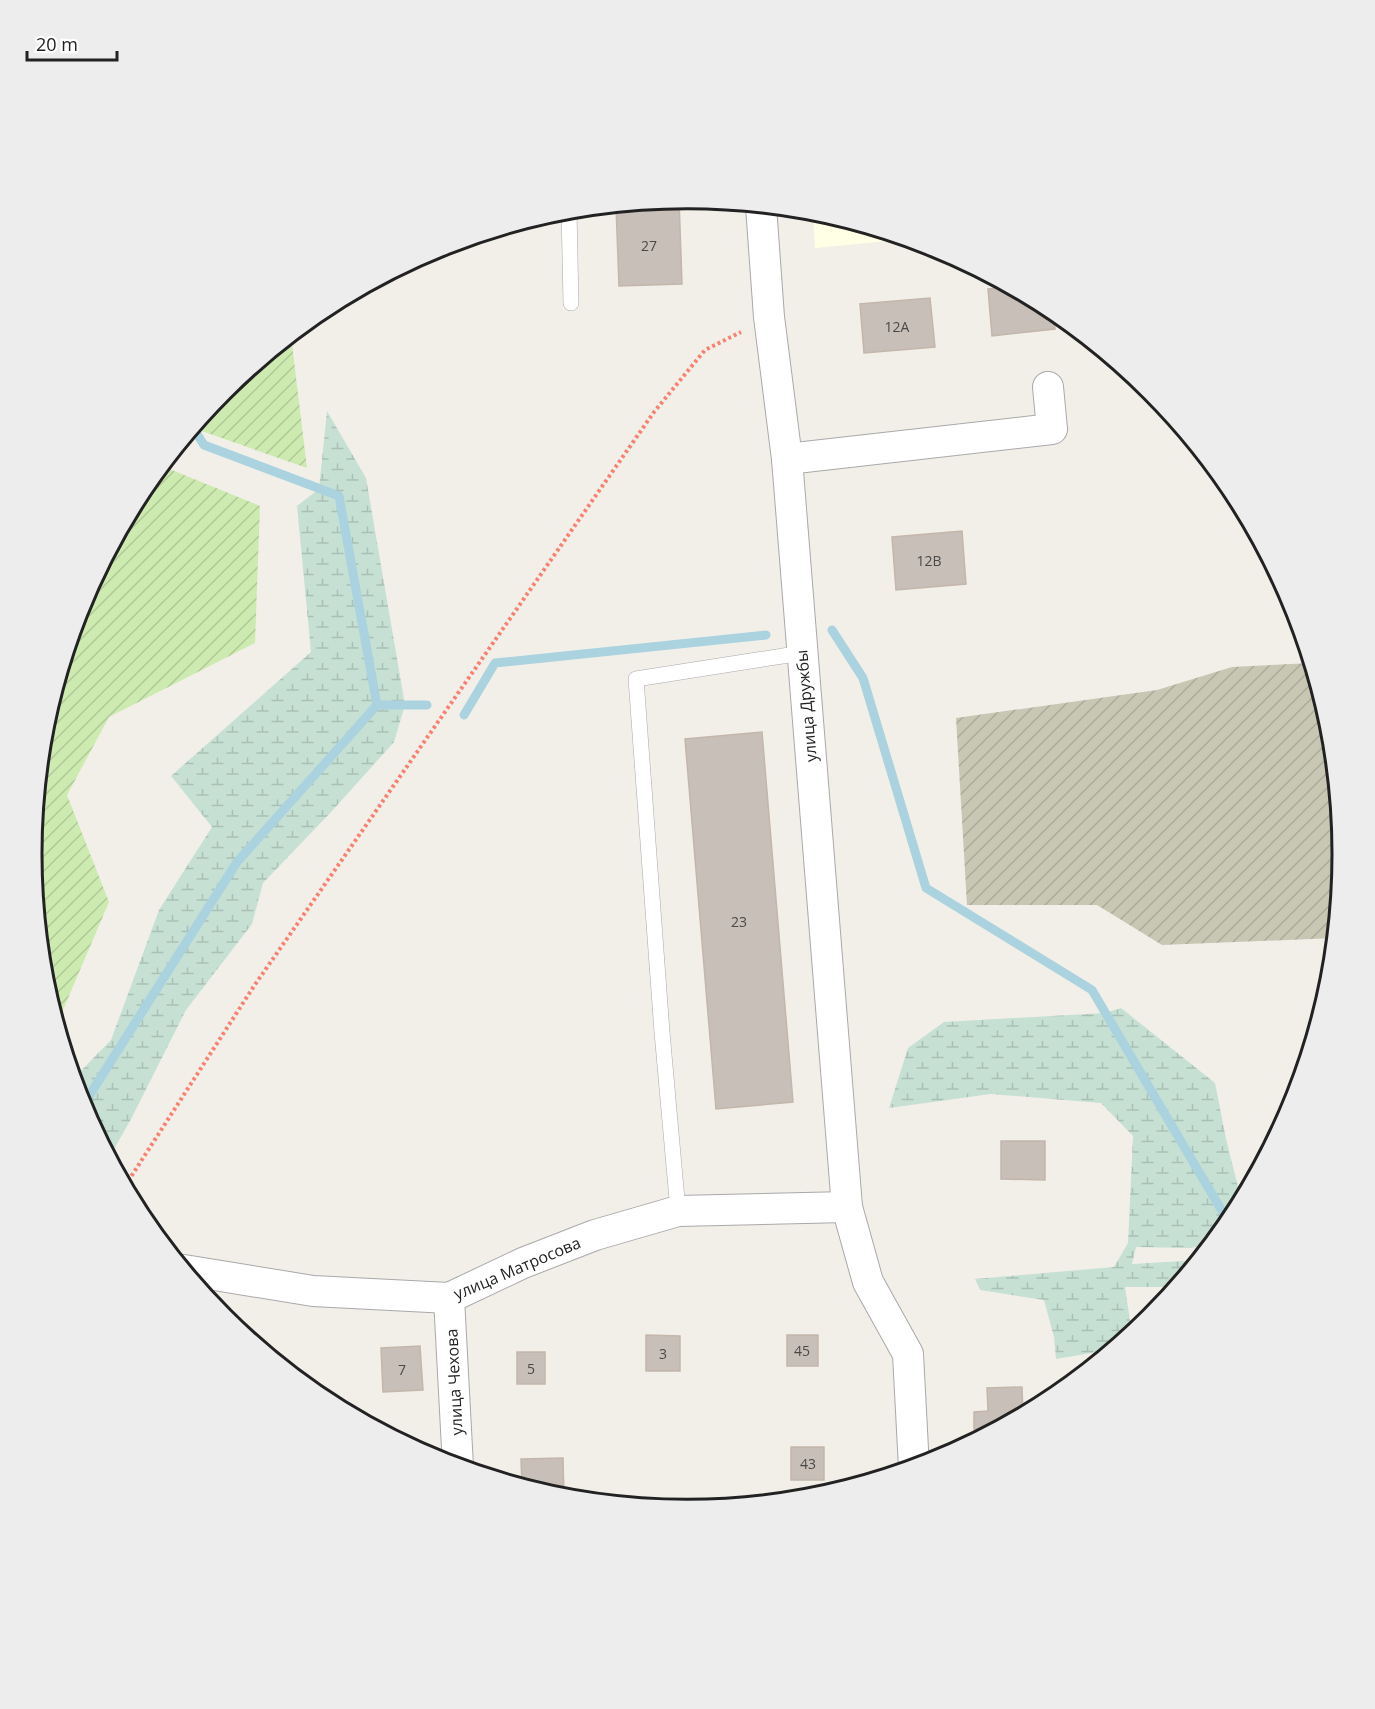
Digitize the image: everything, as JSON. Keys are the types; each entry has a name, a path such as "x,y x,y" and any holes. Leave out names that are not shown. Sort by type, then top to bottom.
{"street":[{"name":"улица Дружбы","path":"762,214 769,317 787,459 847,1207 868,1282 908,1354 914,1459"},
{"path":"787,459 1052,429 1047,387"},
{"name":"улица Матросова","path":"195,1272 313,1291 449,1298 524,1263 595,1235 678,1210 847,1207"},
{"name":"улица Чехова","path":"449,1298 457,1458"}],"lane":[{"path":"569,220 571,303"},
{"path":"678,1210 662,1032 636,679 802,653"}],"path":[{"path":"129,1178 254,986 654,412 705,350 769,317"}],"shaded area":[{"path":"814,221 888,241 815,248"},
{"path":"1304,663 1321,729 1332,812 1332,897 1327,938 1162,945 1097,905 967,905 956,718 1157,690 1232,667"}],"green space":[{"path":"292,344 307,468 201,431 231,398"},
{"path":"327,411 366,478 405,705 394,742 263,883 252,924 186,1010 114,1149 80,1072 111,1040 159,910 212,827 171,776 311,652 297,506 319,489"},
{"path":"170,469 260,506 255,643 109,717 67,795 109,902 62,1013 54,980 43,897 43,812 54,729 76,647 91,607 128,532"},
{"path":"1121,1008 1215,1083 1239,1190 1201,1246 1136,1247 1132,1264 1189,1261 1166,1287 1125,1287 1130,1324 1099,1352 1056,1359 1054,1337 1044,1300 980,1290 975,1279 1114,1267 1128,1243 1133,1136 1101,1103 991,1094 889,1108 908,1048 944,1022 1105,1013"}],"building":[{"path":"679,209 682,284 619,286 616,213"},
{"path":"997,288 1010,295 1054,324 1055,329 992,336 988,289"},
{"path":"930,298 935,347 864,353 860,304"},
{"path":"962,531 966,584 896,590 892,537"},
{"path":"762,732 793,1102 716,1109 685,739"},
{"path":"1001,1141 1045,1141 1045,1180 1001,1179"},
{"path":"646,1335 680,1336 680,1371 646,1371"},
{"path":"787,1335 818,1335 818,1366 787,1366"},
{"path":"420,1346 423,1390 383,1392 381,1348"},
{"path":"517,1352 545,1352 545,1384 517,1384"},
{"path":"1022,1387 1023,1406 981,1429 974,1429 974,1412 988,1411 987,1388"},
{"path":"791,1447 824,1447 824,1480 791,1480"},
{"path":"563,1458 564,1488 522,1478 521,1459"}],"waterway":[{"path":"197,435 204,445 339,496 377,705 427,705"},
{"path":"832,630 863,678 926,888 1092,990 1224,1214"},
{"path":"464,715 495,663 766,635"},
{"path":"89,1096 237,862 377,705"}]}
